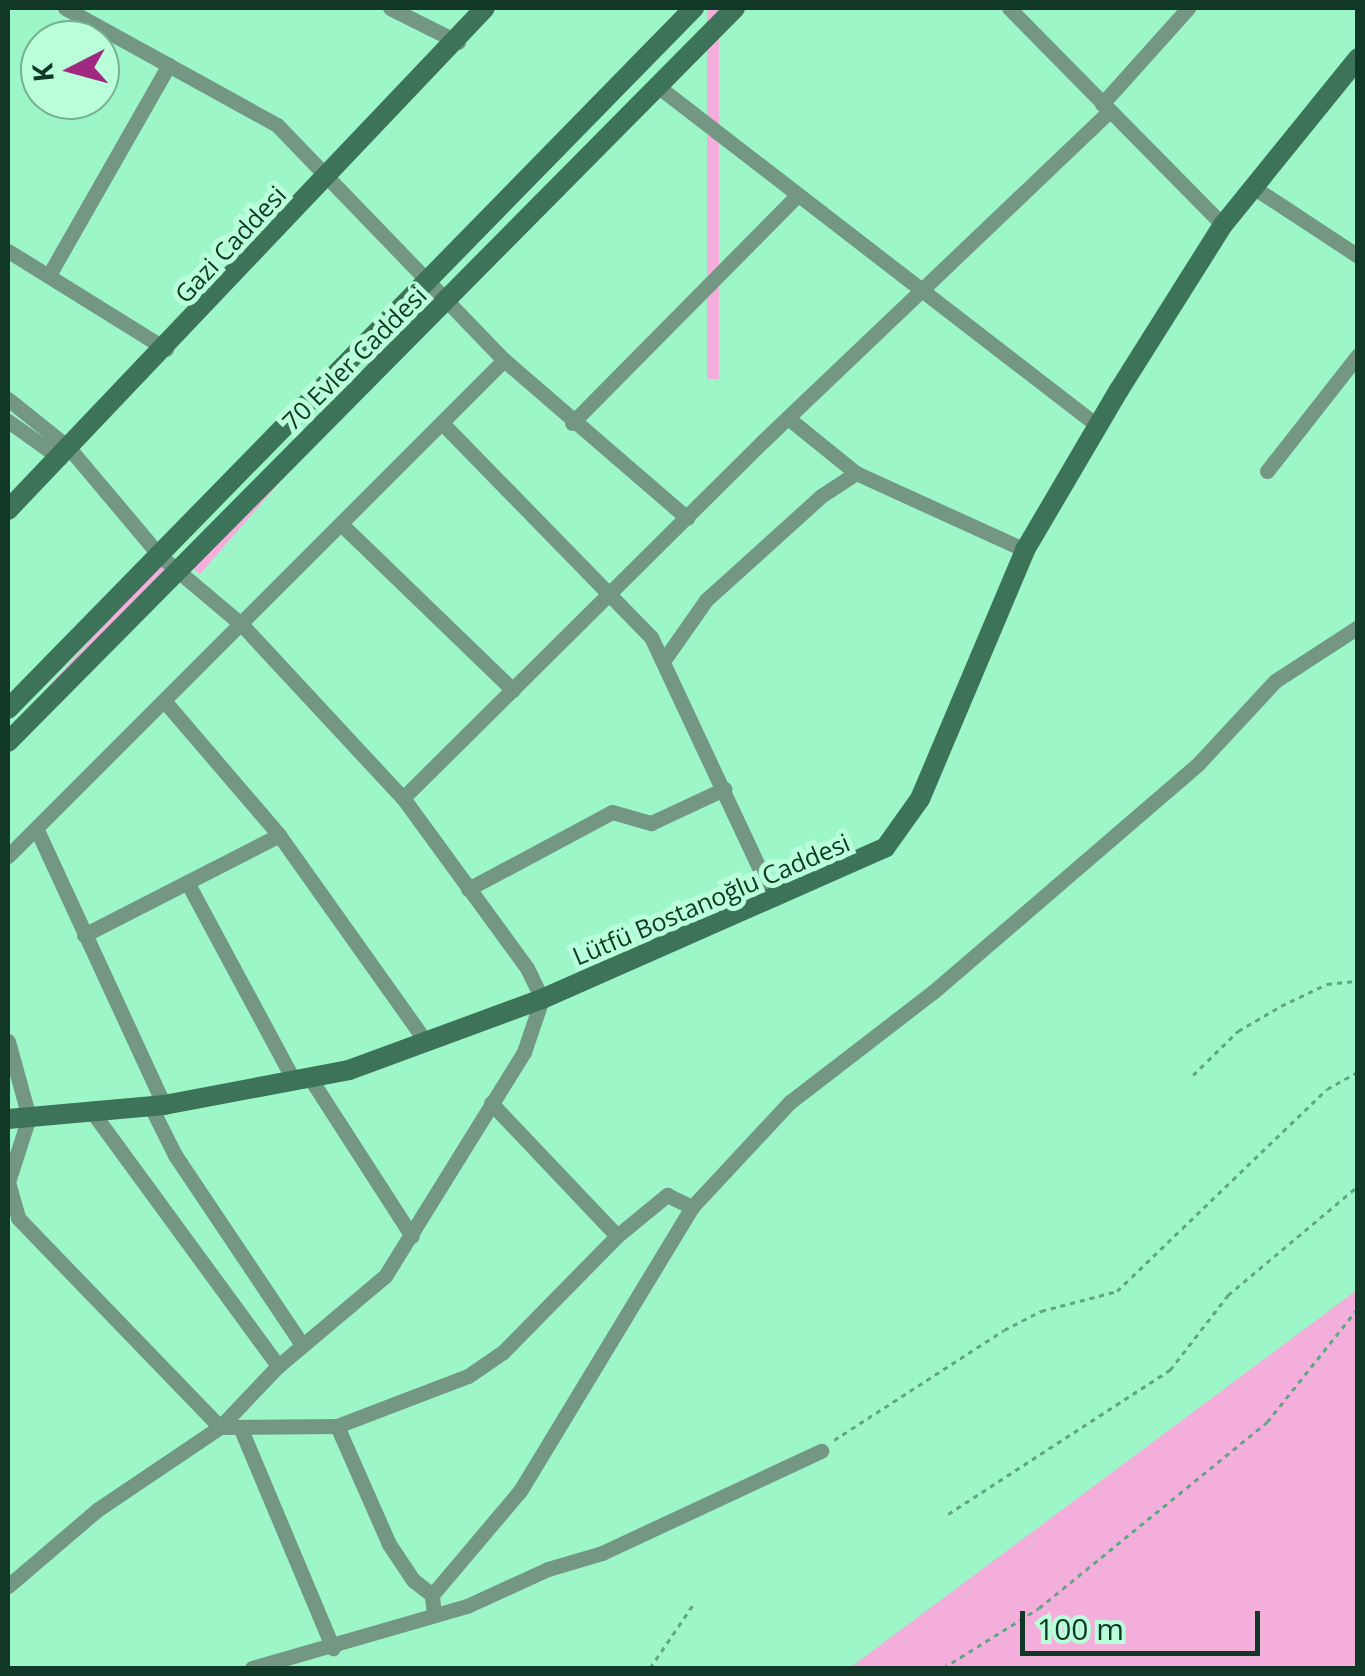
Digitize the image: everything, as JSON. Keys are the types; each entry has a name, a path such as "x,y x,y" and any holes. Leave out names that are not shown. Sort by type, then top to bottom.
{"street":[{"path":"65,8 277,125 451,298 504,360 572,423 687,518"},
{"path":"390,8 458,42"},
{"name":"Gazi Caddesi","path":"8,510 458,42 485,8"},
{"name":"70 Evler Caddesi","path":"8,710 694,8"},
{"name":"70 Evler Caddesi","path":"8,742 660,88 735,8"},
{"path":"1009,8 1222,225"},
{"path":"403,798 1105,108 1188,8"},
{"name":"Lütfü Bostanoğlu Caddesi","path":"18,1118 158,1106 302,1080 426,1042 542,1000 868,858 898,834 928,781 1025,550 1098,426 1222,225 1358,58"},
{"path":"49,276 169,65"},
{"path":"660,88 919,293 1098,426"},
{"path":"1253,187 1358,256"},
{"path":"572,423 797,196"},
{"path":"8,251 166,348"},
{"path":"1268,470 1358,355"},
{"path":"8,856 166,703 504,360"},
{"path":"8,400 64,453 159,555 242,625 403,798 542,1000 524,1052 386,1276 278,1366 220,1427 97,1510 8,1586"},
{"path":"788,418 856,473 1025,550"},
{"path":"8,421 64,453"},
{"path":"442,424 608,599 651,636 774,899"},
{"path":"664,660 706,600 821,496 856,473"},
{"path":"341,524 513,690"},
{"path":"434,1615 432,1594 520,1490 692,1207 790,1102 933,992 1184,776 1274,681 1358,627"},
{"path":"166,703 280,835 426,1042"},
{"path":"468,888 612,812 650,823 724,790"},
{"path":"36,830 176,1155 302,1345"},
{"path":"84,935 280,835"},
{"path":"187,882 302,1080 412,1236"},
{"path":"8,1041 23,1077 8,1182 18,1218 220,1427 337,1426 468,1376 503,1352 616,1236 667,1195 692,1207"},
{"path":"492,1103 616,1236"},
{"path":"93,1113 278,1366"},
{"path":"337,1426 390,1544 412,1580 432,1594"},
{"path":"240,1427 333,1648"},
{"path":"252,1668 333,1648 434,1615 602,1553 820,1451"}],"path":[{"path":"1193,1075 1238,1030 1327,984 1358,981"},
{"path":"820,1451 1004,1330 1041,1311 1117,1290 1327,1089 1358,1072"},
{"path":"948,1514 1170,1370 1228,1295 1358,1186"},
{"path":"943,1668 1040,1608 1267,1422 1358,1308"},
{"path":"650,1668 694,1603"}],"shaded area":[{"path":"707,8 719,8 719,379 707,379"},
{"path":"429,294 437,301 200,574 192,567"},
{"path":"159,564 168,572 23,733 14,725"},
{"path":"1357,1290 1357,1668 849,1668 855,1664"}]}
